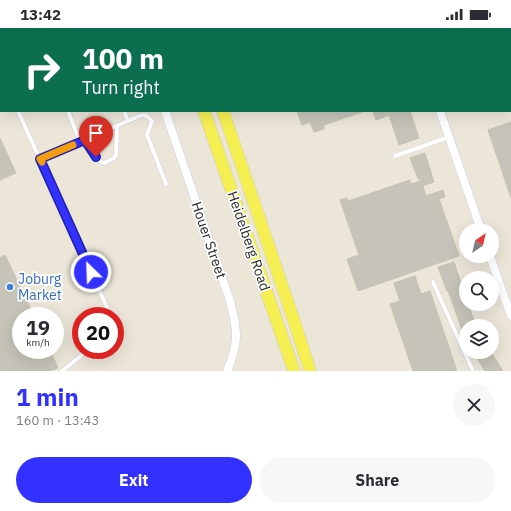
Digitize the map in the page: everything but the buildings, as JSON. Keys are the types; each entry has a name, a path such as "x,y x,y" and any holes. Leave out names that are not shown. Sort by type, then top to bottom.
{"main road":[{"name":"Heidelberg Road","path":"204,112 294,371"},
{"name":"Heidelberg Road","path":"223,112 310,371"}],"street":[{"name":"Houer Street","path":"165,112 230,301 234,317 236,344 227,371"},
{"path":"440,112 479,223"},
{"path":"492,263 511,316"}],"lane":[{"path":"18,112 107,307"},
{"path":"68,112 82,141 100,162 104,163 114,158 116,155 117,126"},
{"path":"124,112 128,121"},
{"path":"40,159 142,115 147,116 152,121 148,135 166,184"},
{"path":"395,156 449,137"},
{"path":"433,282 473,371"},
{"path":"62,371 77,359"}],"slow traffic":[{"path":"42,162 40,159 73,145"}],"place":[{"name":"Joburg Market","path":"10,287"}],"route":[{"path":"91,272 40,159 85,140 96,157"}]}
